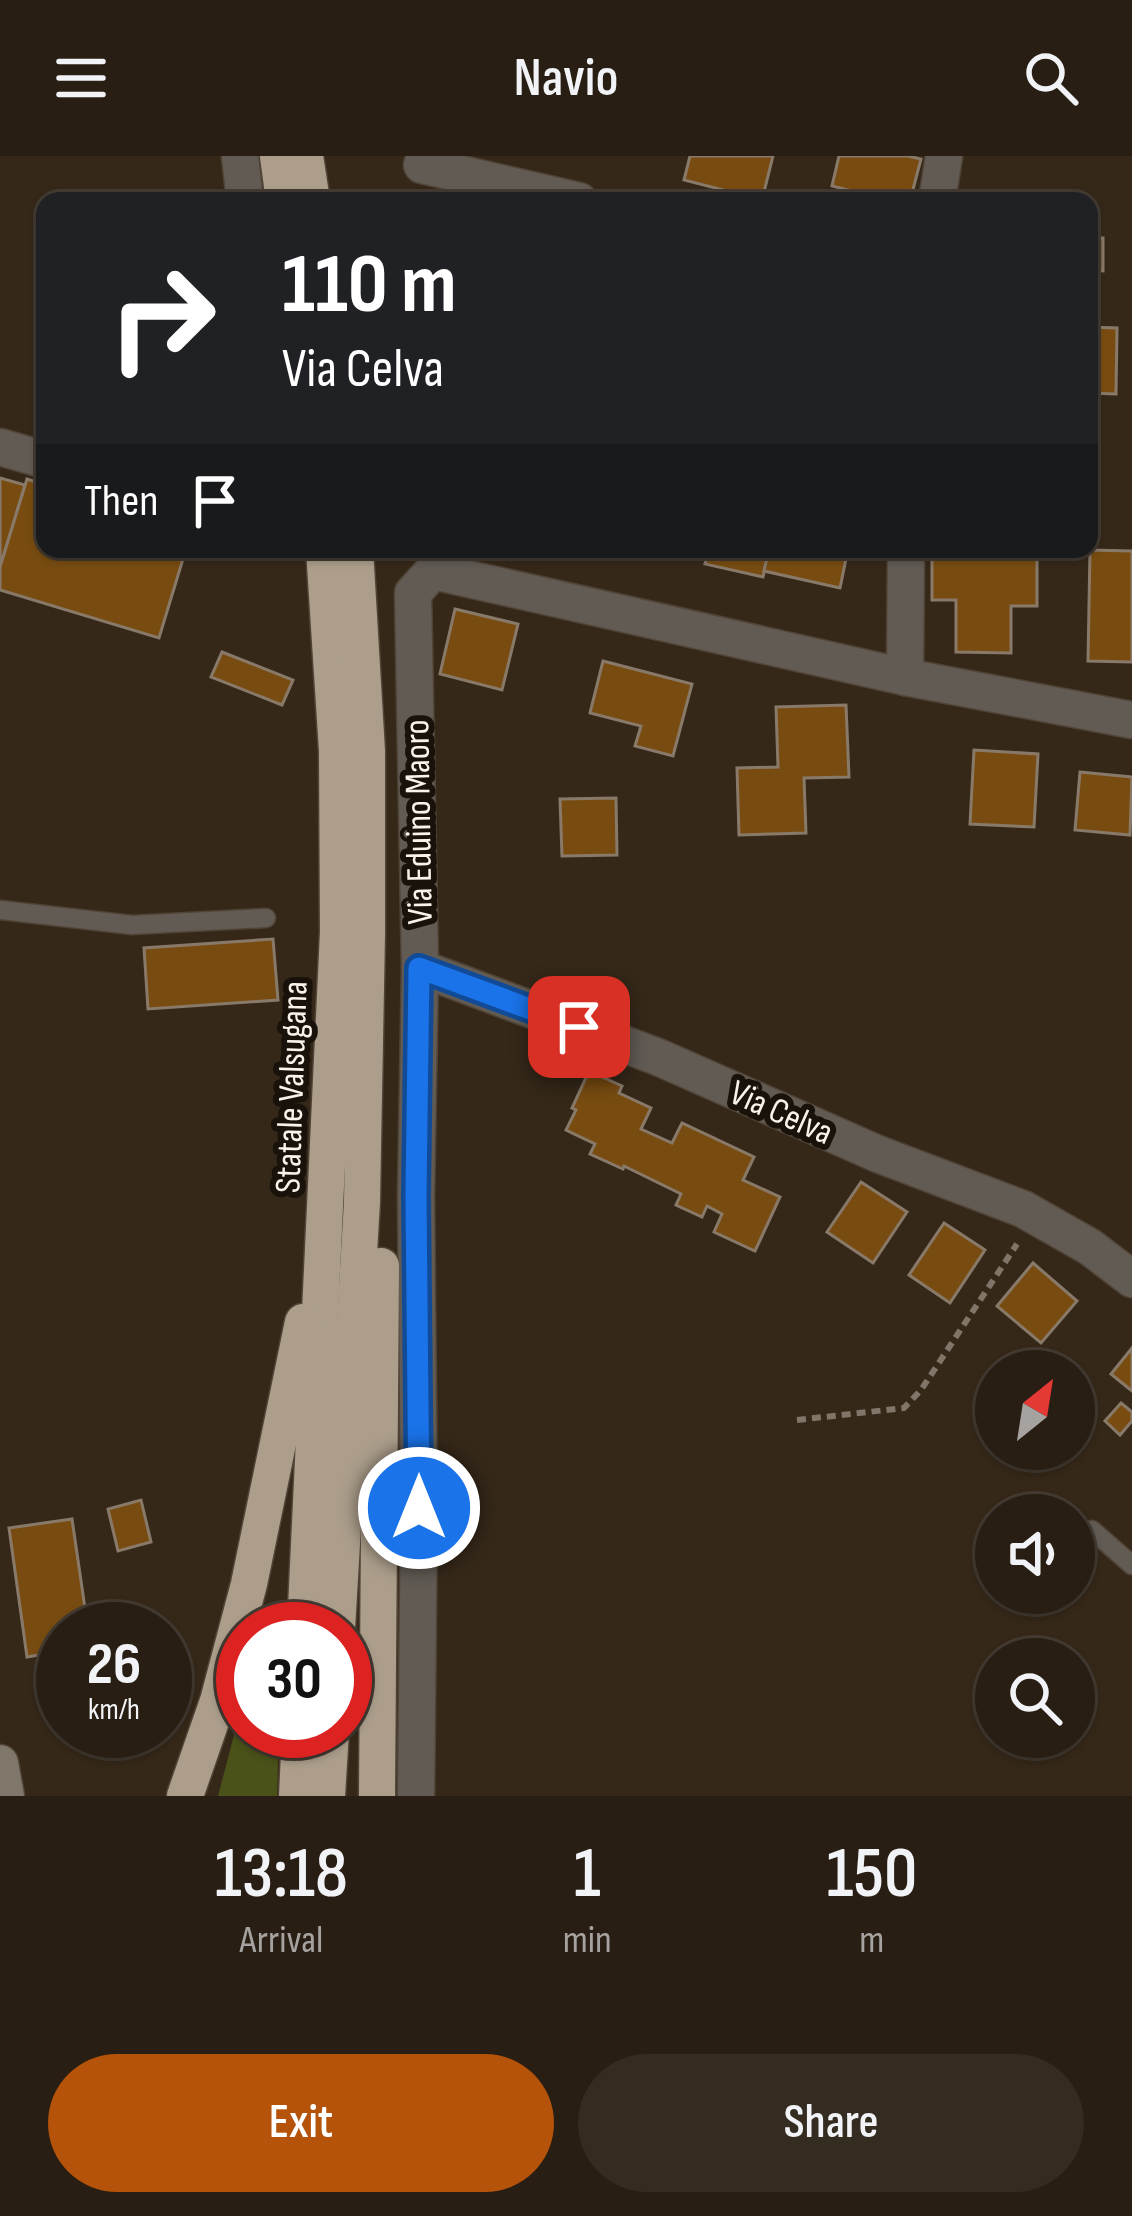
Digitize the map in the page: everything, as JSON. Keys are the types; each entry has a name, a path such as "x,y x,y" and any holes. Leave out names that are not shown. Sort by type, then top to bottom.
{"highway":[{"path":"278,156 283,192"},
{"path":"305,156 311,192"},
{"name":"Statale Valsugana","path":"308,1602 345,1201 337,751 325,558"},
{"name":"Statale Valsugana","path":"338,1602 345,1201 367,751 356,558"},
{"path":"185,1796 218,1701 345,1201"},
{"path":"345,1201 381,1269 377,1796"},
{"path":"297,1796 299,1758"},
{"path":"327,1796 329,1758"}],"street":[{"path":"240,156 244,192"},
{"path":"938,192 944,156"},
{"path":"423,160 545,192"},
{"path":"0,447 36,457"},
{"path":"905,677 906,558"},
{"name":"Via Eduino Maoro","path":"416,1796 419,968 413,593 433,572 905,677 1132,720"},
{"name":"Via Celva","path":"419,968 658,1057 878,1154 1023,1209 1090,1247 1132,1279"},
{"path":"0,1763 6,1796"}],"lane":[{"path":"0,910 132,925 266,918"},
{"path":"1095,1533 1132,1565"}],"path":[{"path":"797,1420 904,1408 921,1390 1035,1216"}],"green space":[{"path":"228,1758 278,1758 277,1796 218,1796"}],"building":[{"path":"690,156 773,156 764,192 731,192 684,180"},
{"path":"839,156 921,159 912,192 856,192 832,186"},
{"path":"1098,238 1103,238 1103,271 1098,271"},
{"path":"1098,327 1117,328 1116,394 1098,393"},
{"path":"0,478 25,485 1,564 0,564"},
{"path":"27,479 36,482 36,558 183,558 159,638 0,590 0,567"},
{"path":"1098,550 1132,551 1132,662 1088,661 1090,558 1098,558"},
{"path":"707,558 767,558 763,577 705,564"},
{"path":"767,558 846,558 840,588 764,571"},
{"path":"932,558 1037,558 1037,606 1011,606 1011,653 956,652 956,600 932,600"},
{"path":"455,609 518,624 502,690 440,674"},
{"path":"222,652 293,680 282,705 211,677"},
{"path":"603,661 692,684 673,756 635,746 641,726 590,713"},
{"path":"846,705 849,777 804,778 806,833 739,835 737,768 778,767 776,707"},
{"path":"974,750 1038,754 1034,827 970,824"},
{"path":"1080,772 1132,777 1130,835 1075,830"},
{"path":"616,798 617,855 562,856 560,799"},
{"path":"273,939 278,1000 148,1009 144,948"},
{"path":"589,1071 622,1086 619,1093 651,1108 641,1129 672,1143 682,1123 754,1157 743,1180 780,1197 755,1251 714,1232 722,1214 707,1206 702,1217 676,1205 681,1194 590,1154 595,1144 566,1130"},
{"path":"861,1182 907,1212 873,1263 827,1232"},
{"path":"944,1223 985,1250 950,1303 909,1275"},
{"path":"1033,1263 1077,1301 1041,1343 997,1306"},
{"path":"1132,1348 1132,1391 1111,1374"},
{"path":"1121,1403 1132,1412 1132,1421 1120,1435 1105,1421"},
{"path":"141,1500 151,1542 118,1551 108,1509"},
{"path":"72,1519 84,1602 36,1602 36,1656 27,1657 9,1528"}],"route":[{"path":"419,1508 419,968 579,1027"}]}
